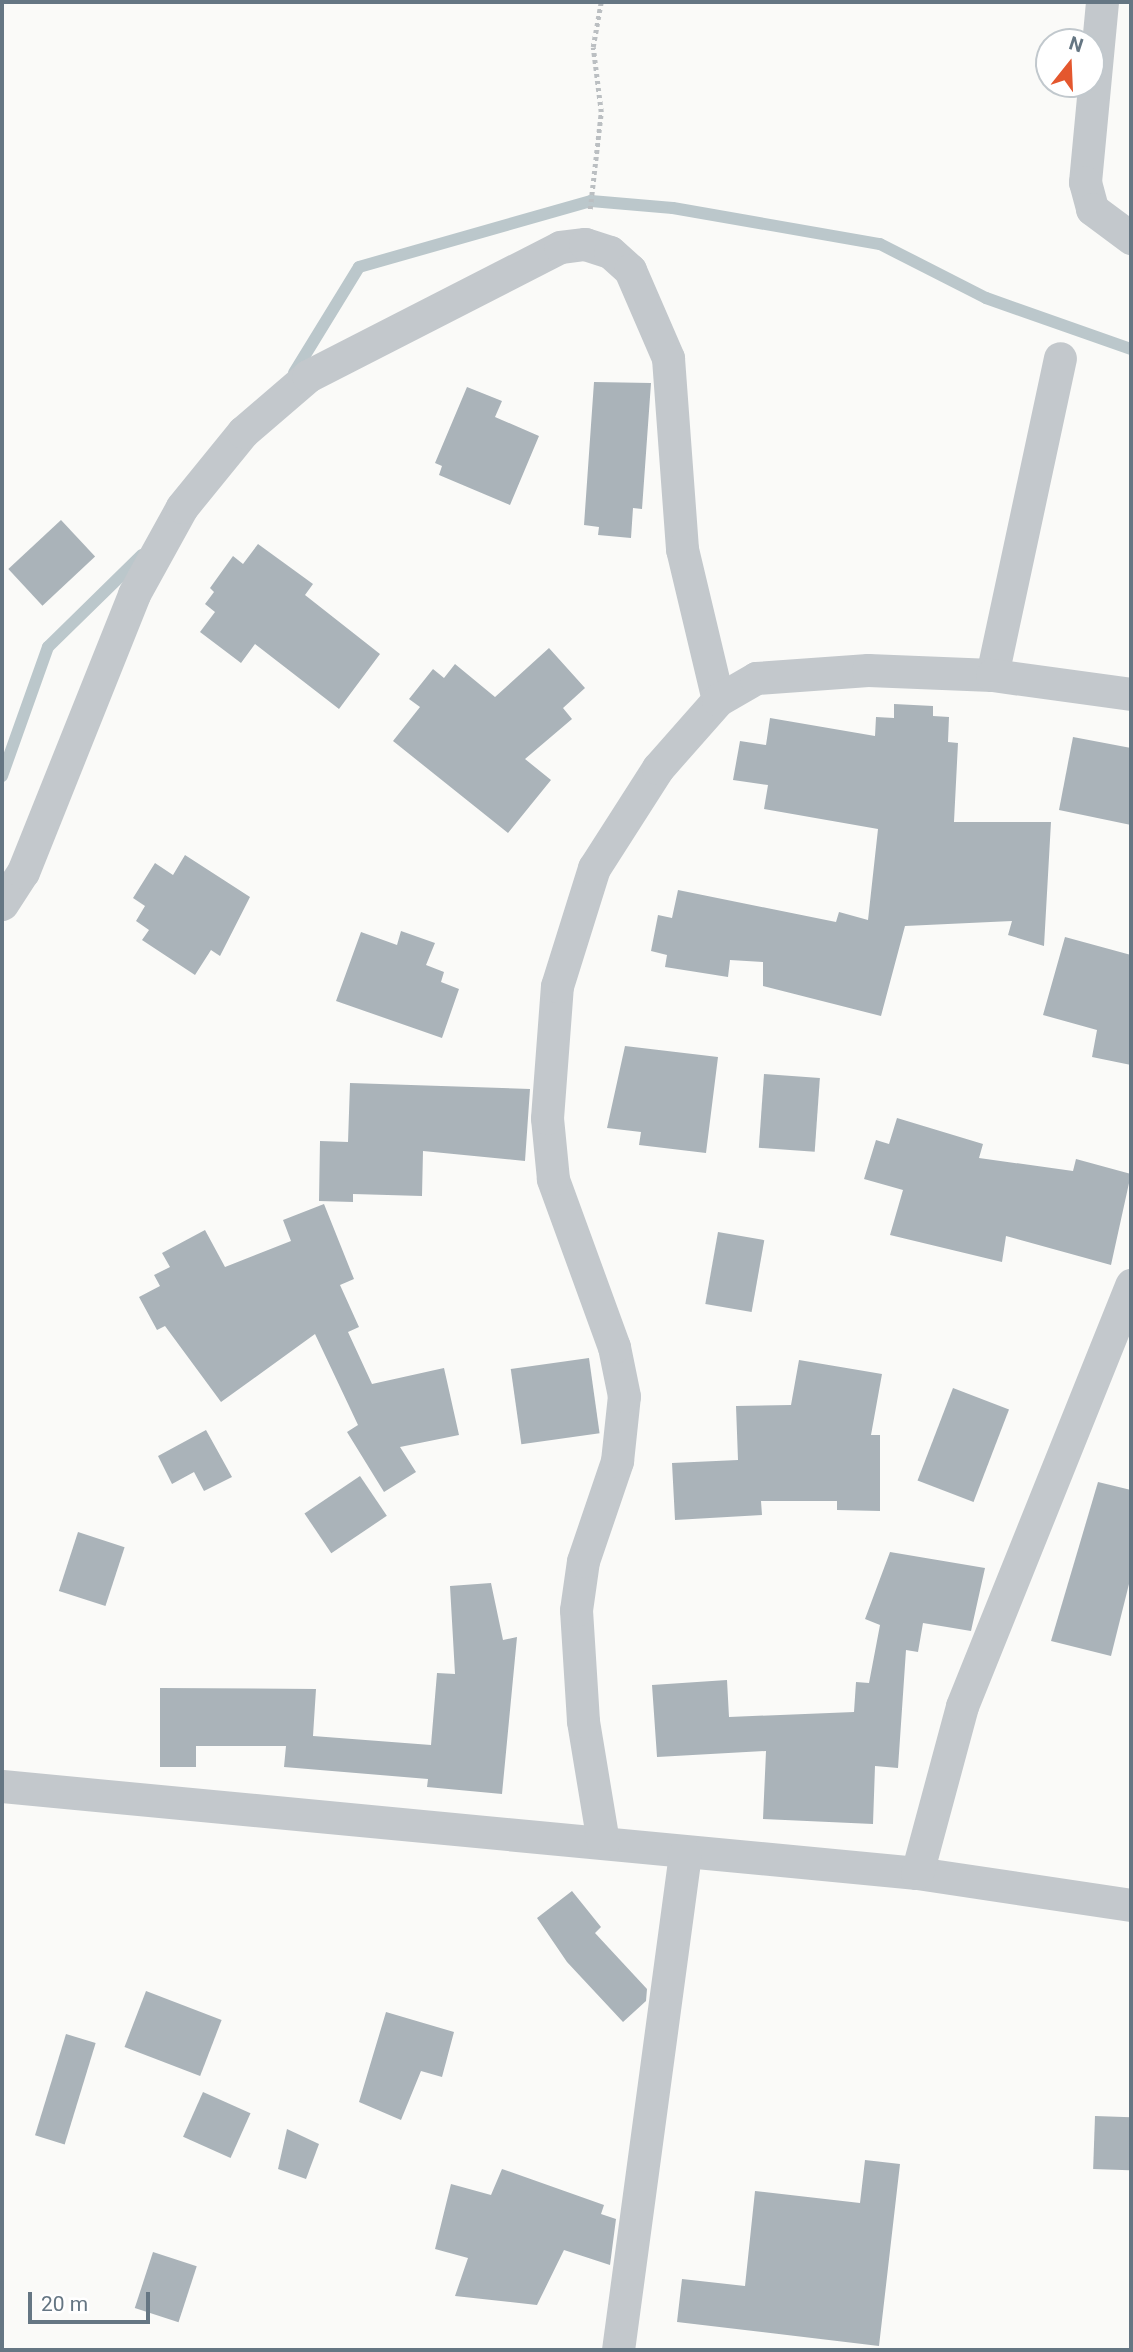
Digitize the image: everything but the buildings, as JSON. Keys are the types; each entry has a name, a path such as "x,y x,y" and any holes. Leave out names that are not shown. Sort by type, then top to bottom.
{"street":[{"path":"1102,2 1085,182 1092,209 1131,238"},
{"path":"2,904 23,873 134,594 182,507 243,432 308,376 561,247 585,244 610,252 631,270 668,358 682,549 718,700"},
{"path":"992,675 1060,358"},
{"path":"603,1842 583,1721 576,1610 583,1561 617,1461 624,1396 614,1347 553,1179 547,1118 557,986 594,868 658,768 718,700 756,678 789,673 992,675 1131,694"},
{"path":"917,1873 962,1706 1131,1285"},
{"path":"2,1786 603,1842 685,1854 917,1873 1131,1905"},
{"path":"618,2350 685,1854"}],"path":[{"path":"585,244 601,112 593,47 601,2"}],"waterway":[{"path":"294,373 359,267 591,201 673,208 880,244 986,298 1131,349"},
{"path":"2,776 48,647 142,555"}]}
